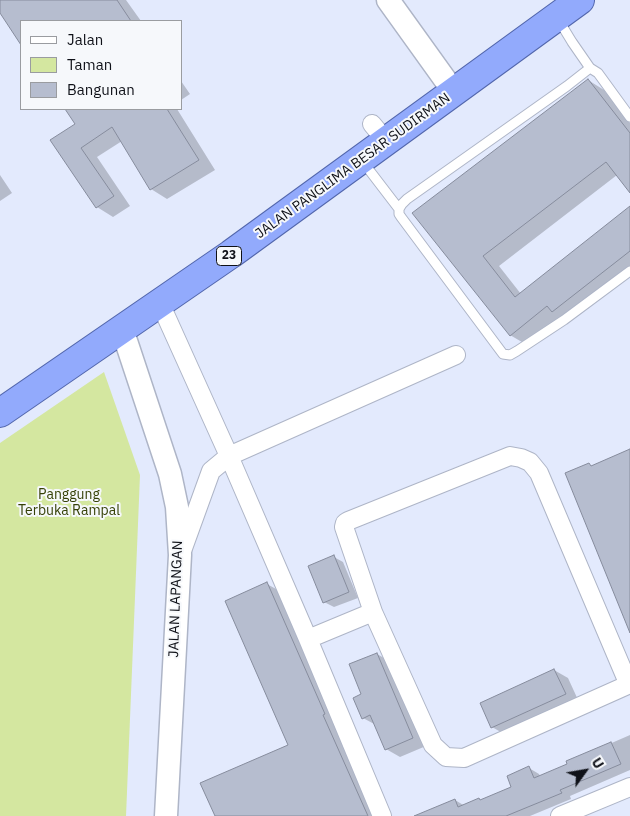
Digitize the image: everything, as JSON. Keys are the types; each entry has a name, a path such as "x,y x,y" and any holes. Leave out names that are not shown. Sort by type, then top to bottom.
{"highway":[{"name":"JALAN PANGLIMA BESAR SUDIRMAN","path":"0,413 231,254 361,160 379,133 454,92 580,0"}],"street":[{"path":"388,0 454,92"},
{"path":"160,303 229,456 382,816"},
{"name":"JALAN LAPANGAN","path":"122,329 170,474 177,507 180,555 166,816"},
{"path":"180,555 211,471 229,456 456,355"},
{"path":"510,456 521,458 530,462 539,473 630,685 464,758 446,757 432,745 373,612 344,528 345,523 510,456"},
{"path":"308,639 373,612"},
{"path":"560,816 630,787"}],"lane":[{"path":"557,17 590,68 598,73 630,116"},
{"path":"399,209 407,199 568,86 590,68"},
{"path":"361,160 399,209 401,217 504,354 510,355 517,351 564,320 630,271"}],"green space":[{"name":"Panggung Terbuka Rampal","path":"104,372 140,475 126,816 0,816 0,443"}],"building":[{"path":"0,0 117,0 130,20 20,20 20,43 0,13"},
{"path":"588,79 630,133 630,193 606,162 483,256 515,297 630,206 630,251 552,312 547,306 510,336 412,213"},
{"path":"66,110 168,110 199,160 150,190 112,127 81,148 114,196 96,208 50,140 75,124"},
{"path":"630,449 630,633 565,473 589,463 591,466"},
{"path":"334,555 349,592 323,603 308,566"},
{"path":"267,582 368,816 215,816 200,783 288,745 225,601"},
{"path":"377,653 413,738 385,750 370,715 362,719 353,698 361,694 349,664"},
{"path":"554,669 566,694 491,728 480,703"},
{"path":"611,742 621,764 560,790 562,793 506,816 414,816 455,799 458,807 479,798 480,800 511,787 507,776 529,766 534,778 567,764 566,761"}]}
